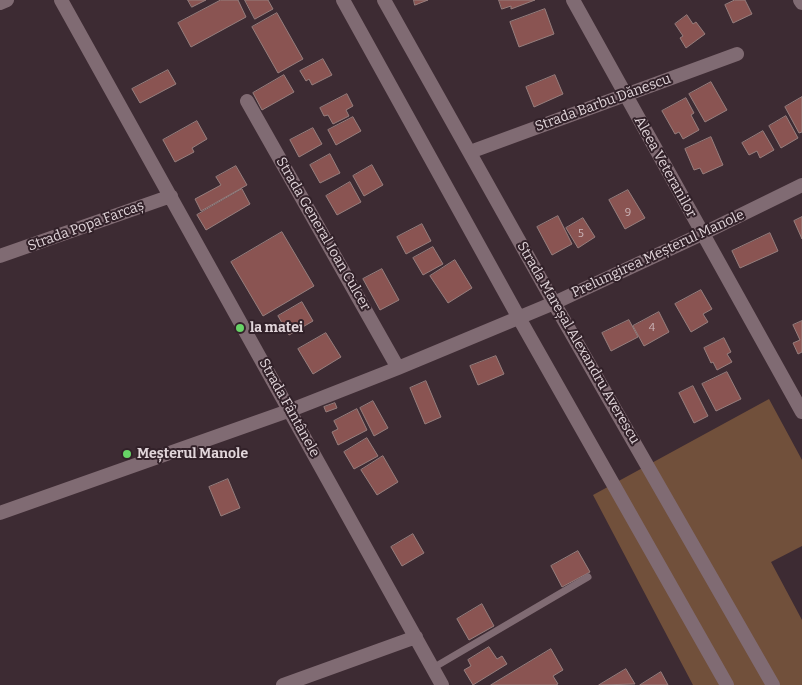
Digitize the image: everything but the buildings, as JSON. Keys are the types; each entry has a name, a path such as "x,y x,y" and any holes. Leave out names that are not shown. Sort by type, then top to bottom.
{"street":[{"path":"0,3 7,0"},
{"name":"Strada Fântânele","path":"61,0 442,685"},
{"path":"343,0 519,318 727,685"},
{"name":"Strada Mareșal Alexandru Averescu","path":"384,0 554,303 773,685"},
{"name":"Aleea Veteranilor","path":"573,0 802,412"},
{"name":"Strada Barbu Dănescu","path":"470,152 737,54"},
{"name":"Strada General Ioan Culcer","path":"247,101 398,368"},
{"name":"Prelungirea Meșterul Manole","path":"0,513 290,410 398,368 554,303 802,185"},
{"name":"Strada Popa Farcaș","path":"0,256 171,196"},
{"path":"283,685 416,637"}],"lane":[{"path":"433,668 588,577"}],"shaded area":[{"path":"769,399 802,460 802,546 771,562 802,620 802,685 693,685 593,495"}],"place":[{"name":"la matei","path":"240,328"},
{"name":"Meșterul Manole","path":"127,454"}]}
